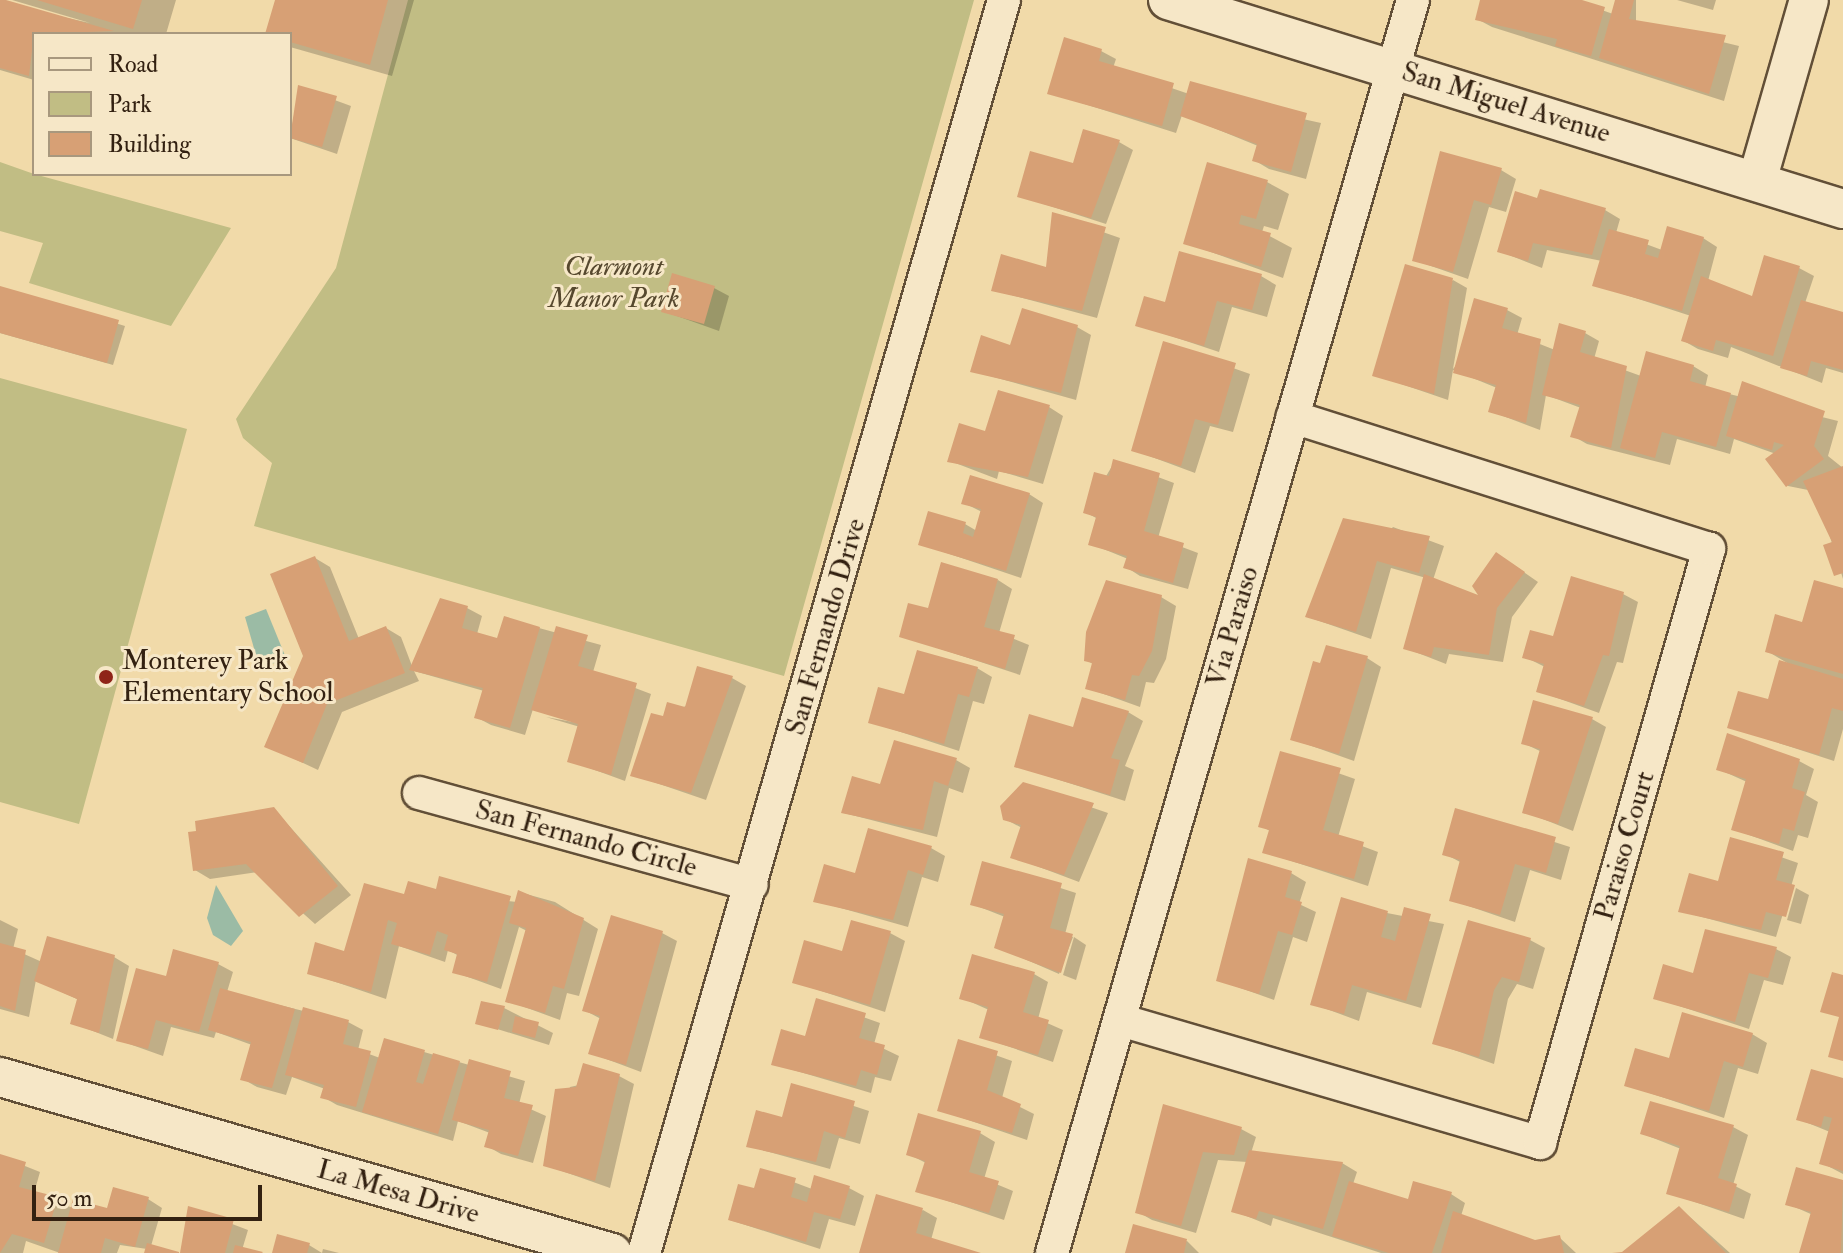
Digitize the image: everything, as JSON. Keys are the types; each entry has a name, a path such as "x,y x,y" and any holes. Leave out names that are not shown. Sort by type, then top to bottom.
{"street":[{"name":"San Fernando Drive","path":"644,1253 1004,0"},
{"name":"San Miguel Avenue","path":"1168,0 1843,209"},
{"name":"Via Paraiso","path":"1052,1253 1413,0"},
{"path":"1757,181 1809,0"},
{"name":"Paraiso Court","path":"1120,1020 1540,1143 1709,549 1292,417"},
{"name":"San Fernando Circle","path":"419,793 752,885"},
{"name":"La Mesa Drive","path":"0,1077 612,1253"}],"green space":[{"name":"Clarmont Manor Park","path":"408,0 974,0 784,676 254,526 272,463 243,438 236,419 336,268"},
{"path":"0,162 32,173 32,176 231,228 171,326 29,283 43,243 0,231"},
{"path":"0,378 187,429 79,824 0,802"}],"shaded area":[{"path":"266,609 286,658 260,669 245,617"},
{"path":"216,885 243,931 231,946 213,935 207,918"}],"building":[{"path":"0,0 114,31 32,32 29,76 0,68"},
{"path":"37,0 142,0 133,29"},
{"path":"275,0 388,0 370,65 292,43 292,32 266,32"},
{"path":"1480,0 1582,0 1605,7 1591,56 1555,46 1557,39 1475,20"},
{"path":"1615,0 1634,0 1629,19 1726,35 1709,94 1599,58"},
{"path":"1064,37 1102,49 1099,61 1174,83 1162,126 1047,94"},
{"path":"1190,81 1307,113 1291,172 1252,161 1257,144 1180,116"},
{"path":"298,85 337,96 322,147 292,139"},
{"path":"1083,129 1120,140 1091,218 1017,197 1030,151 1073,163"},
{"path":"1440,151 1502,168 1491,205 1474,200 1453,272 1412,261"},
{"path":"1207,162 1268,180 1256,219 1241,215 1239,224 1271,233 1261,267 1183,244"},
{"path":"1540,189 1606,208 1592,255 1533,243 1528,261 1497,252 1515,191 1537,198"},
{"path":"1052,212 1106,227 1082,311 991,291 1001,254 1046,267"},
{"path":"1667,226 1704,237 1682,311 1592,286 1609,229 1649,240 1645,254 1658,258"},
{"path":"1179,251 1262,274 1252,310 1217,301 1204,346 1135,326 1144,296 1165,302"},
{"path":"1764,255 1800,266 1773,356 1716,340 1713,351 1681,341 1701,276 1752,296"},
{"path":"1405,264 1453,278 1434,394 1372,376"},
{"path":"672,273 715,286 704,324 661,312"},
{"path":"0,286 119,320 107,363 0,333"},
{"path":"1474,298 1508,308 1502,328 1541,339 1526,423 1488,412 1496,385 1453,373"},
{"path":"1801,300 1843,312 1843,370 1811,361 1807,376 1780,368"},
{"path":"1022,308 1078,325 1061,393 970,372 981,335 1010,345"},
{"path":"1559,323 1586,331 1580,352 1627,366 1611,448 1570,437 1580,405 1542,395"},
{"path":"1163,341 1236,363 1218,425 1195,419 1181,466 1131,451"},
{"path":"1646,351 1694,365 1690,381 1731,393 1716,447 1662,432 1655,458 1620,448"},
{"path":"1742,381 1825,411 1814,446 1824,459 1786,487 1765,459 1784,445 1774,442 1772,450 1726,436"},
{"path":"998,390 1050,405 1028,477 947,462 959,423 985,431"},
{"path":"1113,459 1160,473 1144,531 1184,543 1173,583 1123,568 1127,556 1088,545 1096,517 1083,513 1094,472 1109,476"},
{"path":"1843,466 1843,573 1834,576 1823,545 1832,542 1803,481"},
{"path":"970,475 1030,493 1006,571 918,545 928,511 966,522 963,533 973,537 981,509 961,504"},
{"path":"1343,518 1430,536 1419,573 1377,561 1356,632 1305,617"},
{"path":"1496,552 1525,572 1497,608 1489,655 1434,647 1431,657 1403,649 1424,574 1478,595 1472,586"},
{"path":"315,556 349,641 386,626 405,673 327,704 303,763 264,747 303,656 270,574"},
{"path":"941,562 998,579 984,627 1015,635 1005,669 899,637 908,603 928,608"},
{"path":"1571,576 1624,592 1609,656 1603,655 1584,706 1536,692 1544,664 1522,658 1530,630 1553,636"},
{"path":"1106,580 1162,595 1152,651 1139,676 1132,675 1125,700 1085,689 1092,663 1084,661 1086,632"},
{"path":"1814,580 1843,588 1843,674 1765,652 1775,614 1802,622"},
{"path":"440,598 468,606 462,628 497,638 504,616 540,627 510,728 474,718 483,688 409,670"},
{"path":"556,626 588,635 578,666 637,683 611,775 567,762 578,724 531,710"},
{"path":"1326,645 1368,656 1339,754 1290,740 1313,661 1320,663"},
{"path":"917,650 978,667 969,697 958,694 944,744 868,723 878,687 904,694"},
{"path":"1779,660 1843,679 1843,711 1832,708 1819,755 1727,728 1738,691 1768,699"},
{"path":"697,666 733,676 691,793 630,776 651,713 663,716 667,702 685,707"},
{"path":"1082,697 1129,711 1111,758 1120,760 1110,795 1014,767 1029,714 1073,727"},
{"path":"1533,700 1593,717 1558,824 1522,813 1540,749 1521,744"},
{"path":"1727,733 1800,759 1792,788 1805,792 1794,831 1783,828 1779,844 1731,830 1746,779 1716,770"},
{"path":"894,740 957,758 948,786 934,781 923,830 841,813 852,776 880,784"},
{"path":"1280,751 1341,768 1323,830 1364,842 1354,879 1262,853 1269,830 1258,827"},
{"path":"1023,782 1094,803 1064,875 1010,858 1021,825 1003,820 1000,806"},
{"path":"274,807 338,886 299,917 246,864 193,871 188,832 196,831 195,821"},
{"path":"1455,808 1556,837 1546,873 1515,864 1500,915 1449,901 1460,860 1442,855"},
{"path":"868,828 932,846 923,875 908,870 893,920 813,902 824,864 855,873"},
{"path":"1730,837 1784,852 1776,880 1795,885 1786,917 1766,912 1761,930 1678,912 1689,873 1718,881"},
{"path":"1248,858 1292,871 1285,897 1302,902 1292,935 1278,931 1259,994 1216,981"},
{"path":"982,861 1062,883 1050,928 1073,934 1061,973 994,948 1004,914 970,905"},
{"path":"439,876 511,896 487,982 452,973 457,954 444,950 448,935 437,931 430,955 391,944 397,923 388,920 371,992 307,974 315,942 344,951 364,883 404,894 408,881 436,889"},
{"path":"518,890 584,918 564,989 553,986 545,1013 505,1002 526,928 509,923"},
{"path":"1341,897 1388,911 1381,937 1395,941 1404,907 1431,914 1406,1001 1352,985 1344,1014 1310,1005"},
{"path":"611,915 663,931 626,1065 588,1054 600,1016 582,1011"},
{"path":"851,920 891,931 870,1005 792,983 804,940 842,951"},
{"path":"1468,920 1531,938 1519,982 1502,977 1494,990 1479,1057 1432,1044"},
{"path":"1705,929 1777,947 1768,978 1749,973 1735,1022 1653,999 1663,964 1693,973"},
{"path":"47,936 115,955 99,1033 70,1024 77,999 34,981"},
{"path":"0,943 26,950 15,1011 0,1006"},
{"path":"173,949 219,962 199,1032 156,1020 148,1049 116,1041 136,968 166,976"},
{"path":"972,954 1035,972 1023,1012 1049,1020 1038,1055 979,1038 988,1007 959,999"},
{"path":"1832,972 1843,975 1843,1061 1828,1057 1839,1017 1820,1012"},
{"path":"220,988 295,1009 272,1088 240,1080 251,1042 208,1030"},
{"path":"816,998 866,1013 859,1038 885,1045 877,1075 861,1070 856,1086 771,1065 781,1029 805,1036"},
{"path":"481,1001 505,1006 498,1030 475,1024"},
{"path":"303,1007 349,1020 343,1044 371,1051 356,1107 320,1098 324,1085 285,1075"},
{"path":"1682,1012 1753,1033 1743,1067 1724,1061 1709,1111 1624,1086 1635,1048 1669,1058"},
{"path":"515,1016 539,1022 535,1038 512,1032"},
{"path":"384,1038 425,1050 416,1082 423,1084 433,1053 460,1061 438,1134 362,1112"},
{"path":"958,1039 998,1051 987,1090 1021,1104 1012,1133 937,1111"},
{"path":"469,1059 511,1071 504,1098 533,1105 518,1156 484,1147 489,1130 452,1120"},
{"path":"583,1063 620,1074 595,1181 543,1166 555,1089 576,1087"},
{"path":"1811,1069 1843,1078 1843,1171 1819,1164 1832,1118 1824,1116 1821,1127 1796,1120"},
{"path":"791,1083 855,1101 845,1138 824,1131 816,1162 746,1147 756,1110 782,1117"},
{"path":"1650,1101 1734,1125 1718,1178 1737,1184 1729,1212 1666,1194 1680,1146 1640,1134"},
{"path":"1163,1104 1242,1127 1234,1155 1203,1152 1181,1226 1135,1213"},
{"path":"918,1113 981,1131 969,1172 999,1181 989,1213 915,1192 925,1161 906,1155"},
{"path":"1249,1150 1343,1162 1323,1229 1259,1211 1256,1219 1231,1212"},
{"path":"0,1154 26,1162 19,1187 58,1197 44,1243 12,1234 0,1253"},
{"path":"1796,1167 1843,1180 1841,1253 1799,1253 1811,1212 1785,1205"},
{"path":"760,1168 796,1178 791,1197 807,1202 814,1175 850,1186 840,1219 814,1212 806,1242 728,1220 738,1184 754,1188"},
{"path":"1349,1181 1408,1199 1413,1181 1452,1192 1432,1253 1389,1253 1332,1236"},
{"path":"113,1187 149,1197 135,1247 105,1238 101,1253 58,1253 73,1199 107,1208"},
{"path":"876,1194 923,1208 916,1233 981,1253 859,1253"},
{"path":"188,1206 234,1219 225,1253 180,1253"},
{"path":"1679,1206 1726,1253 1612,1253 1622,1252"},
{"path":"1453,1211 1535,1240 1560,1235 1564,1253 1441,1253"},
{"path":"1133,1224 1187,1239 1184,1253 1125,1253"},
{"path":"277,1234 310,1243 307,1253 272,1253"},
{"path":"147,1243 179,1252 179,1253 144,1253"},
{"path":"235,1245 263,1252 233,1253"}],"place":[{"name":"Monterey Park Elementary School","path":"106,677"}]}
